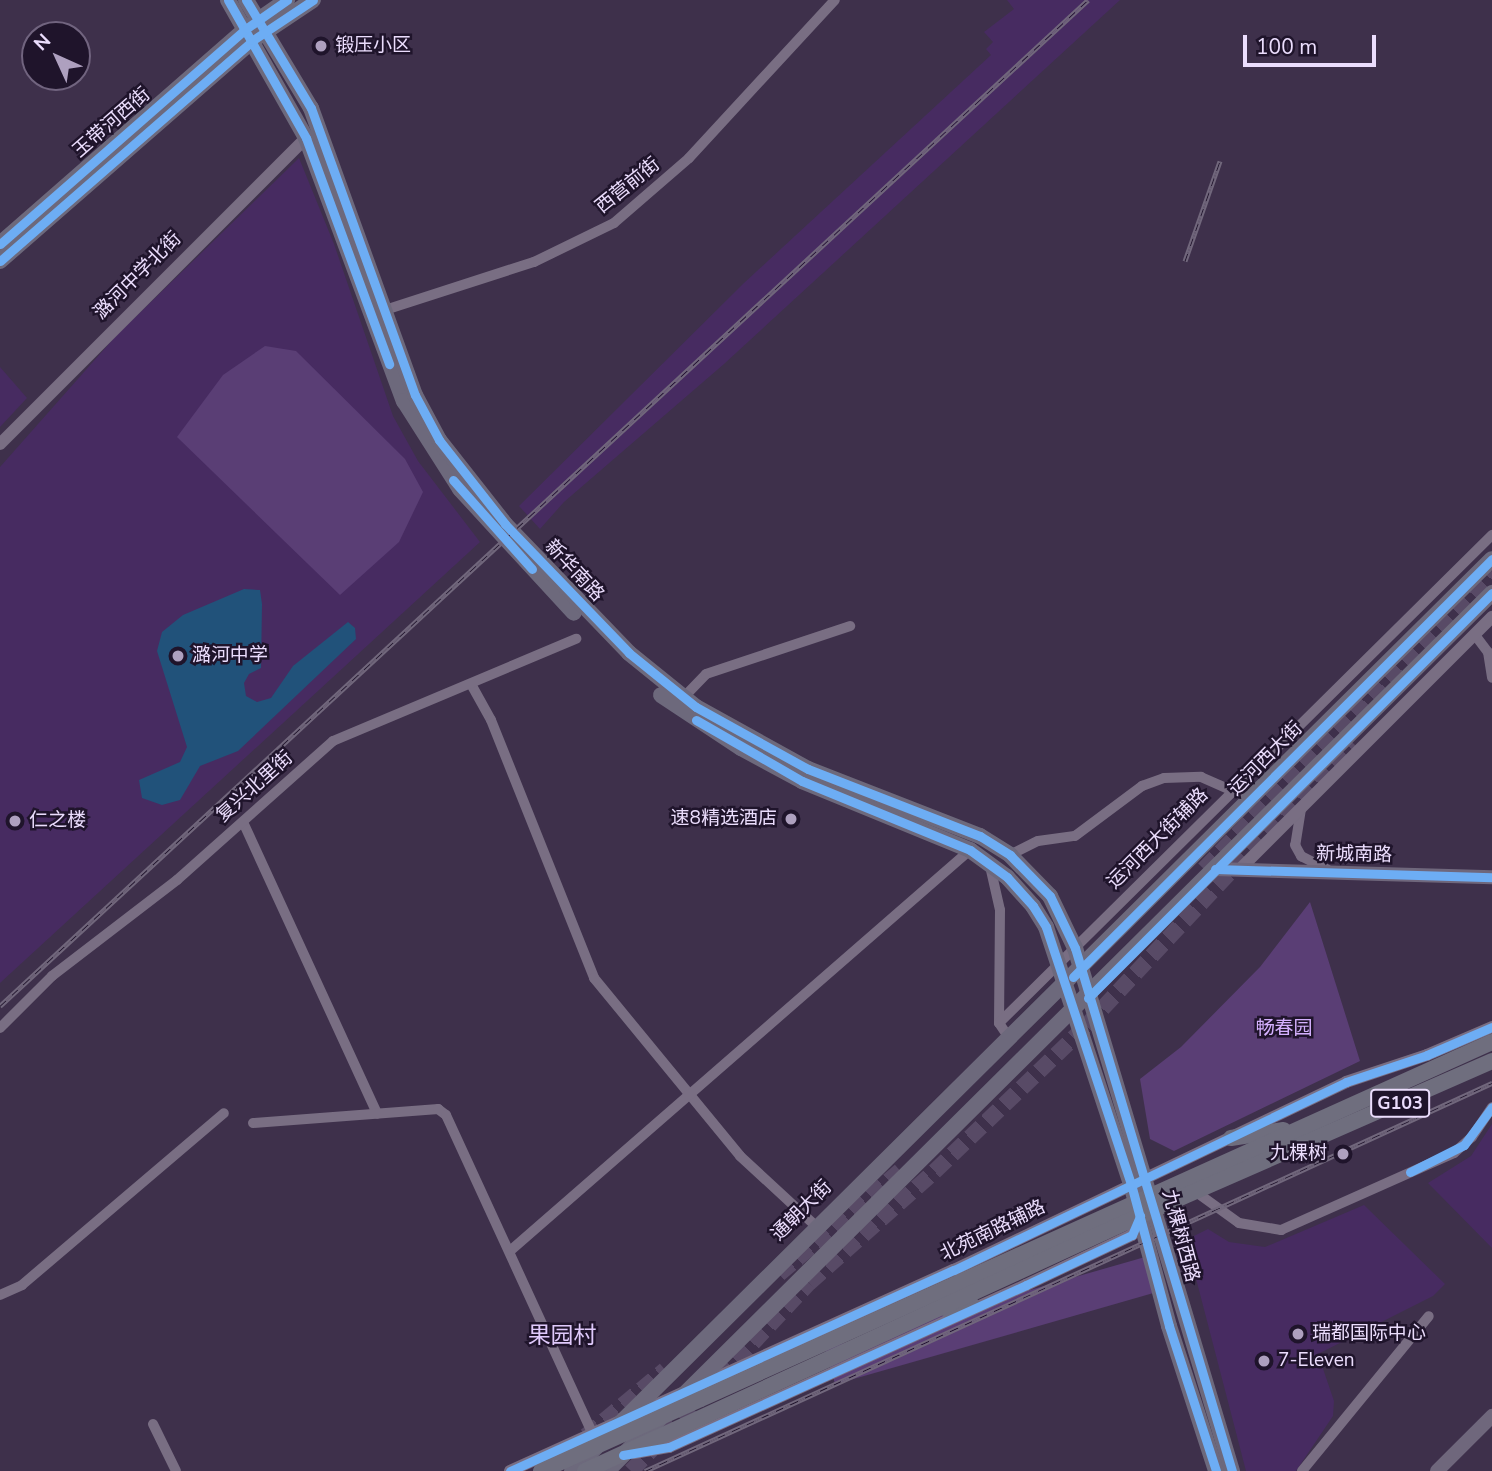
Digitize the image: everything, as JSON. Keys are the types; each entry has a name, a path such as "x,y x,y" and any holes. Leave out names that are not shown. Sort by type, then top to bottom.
{"highway":[{"name":"G103","path":"541,1471 595,1439 675,1408 1144,1192 1303,1127 1492,1042"},
{"name":"G103","path":"1144,1192 1196,1192 1492,1061"},
{"path":"1231,1138 1303,1127"},
{"name":"G103","path":"585,1471 1140,1216 1144,1192"},
{"path":"931,1311 973,1306"}],"main road":[{"name":"新华南路","path":"228,0 257,29 315,119 415,395 469,481 586,610 683,698 808,769 980,836 1010,855 1050,896 1074,948 1079,971"},
{"name":"新华南路","path":"246,0 306,138 404,401 453,479 495,532 622,661 689,716 802,781 970,850 989,862 1033,906 1046,927 1065,985"},
{"path":"257,29 287,0"},
{"path":"257,29 313,0"},
{"name":"玉带河西街","path":"0,244 257,29"},
{"name":"玉带河西街","path":"0,261 257,29"},
{"name":"运河西大街","path":"1065,985 1492,559"},
{"path":"607,1471 698,1386 1492,593"},
{"name":"新城南路","path":"1214,869 1492,877"},
{"name":"九棵树西路","path":"1079,971 1184,1322 1233,1471"},
{"name":"九棵树西路","path":"1065,985 1144,1192"},
{"name":"通朝大街","path":"572,1471 595,1439 622,1420 1065,985"},
{"name":"九棵树西路","path":"1140,1216 1216,1471"},
{"path":"1437,1471 1492,1416"},
{"path":"1449,1471 1492,1428"}],"street":[{"name":"西营前街","path":"385,310 534,262 614,223 689,158 835,0"},
{"name":"潞河中学北街","path":"0,444 306,138"},
{"name":"运河西大街辅路","path":"999,1023 1492,535"},
{"path":"1240,870 1492,617"},
{"path":"683,698 706,674 850,625"},
{"path":"1475,635 1488,652 1492,678"},
{"name":"复兴北里街","path":"0,1028 52,976 177,880 345,733 471,684 576,639"},
{"path":"471,684 491,720 594,978 740,1156 817,1227"},
{"path":"1010,855 1038,841 1075,836 1142,786 1164,778 1201,777 1251,799"},
{"path":"1302,808 1295,845 1312,864 1335,872"},
{"path":"243,822 377,1114"},
{"path":"510,1251 970,850"},
{"path":"989,862 1000,910 999,1023 1009,1038"},
{"name":"北苑南路辅路","path":"622,1420 1144,1192 1231,1138 1371,1070 1427,1055 1492,1027"},
{"path":"1196,1192 1239,1223 1281,1230 1454,1153 1472,1137 1492,1107"},
{"path":"253,1123 438,1109 446,1115 595,1439 510,1471"},
{"path":"0,1295 22,1285 224,1113"},
{"path":"624,1455 669,1447 973,1306 1132,1236 1140,1216"},
{"path":"1302,1471 1429,1316"},
{"path":"153,1424 176,1471"}],"shaded area":[{"path":"1007,0 1120,0 724,364 564,502 540,529 519,506 744,283 991,55 986,49 993,42 984,32 1014,9"},
{"name":"潞河中学","path":"299,158 334,244 393,416 418,461 480,542 0,983 0,467 115,337"},
{"path":"0,367 27,398 0,427"},
{"path":"1492,1124 1492,1248 1428,1183 1471,1156"},
{"path":"1364,1205 1445,1284 1433,1296 1318,1354 1334,1401 1333,1416 1296,1471 1246,1471 1186,1240 1208,1229 1229,1242 1265,1247"}],"green space":[{"path":"265,346 296,351 405,459 423,492 399,542 340,595 177,437 223,375"},
{"name":"畅春园","path":"1310,902 1360,1061 1174,1151 1150,1139 1140,1079 1181,1047 1260,967"},
{"path":"1145,1257 1155,1293 835,1384 825,1349"}],"water":[{"path":"244,589 260,590 262,604 261,668 249,674 244,683 246,696 257,702 271,698 293,666 348,622 355,628 356,639 238,751 200,766 180,800 162,805 142,798 139,780 180,762 187,747 157,651 162,632 183,615"}],"tunnel":[{"path":"1204,869 1492,571"},
{"path":"720,1378 809,1283 935,1171 1086,1026 1352,742"},
{"path":"779,1274 900,1171"},
{"path":"586,1436 665,1370"},
{"path":"631,1471 699,1400"}],"railway":[{"path":"0,1006 1088,0"},
{"path":"1185,261 1220,161"},
{"path":"645,1471 1492,1083"}],"cycle path":[{"path":"228,0 306,138 389,364"},
{"path":"246,0 311,108 415,395 439,440 505,524 629,653 696,707 808,769 980,836 1010,855 1050,896 1075,948 1232,1471"},
{"path":"0,244 247,28 287,0"},
{"path":"0,261 253,40 313,0"},
{"path":"453,480 532,569"},
{"path":"1073,977 1492,559"},
{"path":"1088,998 1492,593"},
{"path":"696,720 802,781 970,850 1007,877 1033,906 1046,927 1131,1184 1169,1326 1216,1471"},
{"path":"1215,869 1492,877"},
{"path":"510,1471 954,1270 1346,1082 1427,1055 1492,1027"},
{"path":"1410,1172 1464,1145 1492,1107"},
{"path":"623,1455 669,1447 1026,1285 1132,1235 1140,1216"}],"place":[{"name":"锻压小区","path":"321,46"},
{"name":"潞河中学","path":"178,656"},
{"name":"速8精选酒店","path":"791,819"},
{"name":"仁之楼","path":"15,821"},
{"name":"九棵树","path":"1343,1154"},
{"name":"瑞都国际中心","path":"1298,1334"},
{"name":"7-Eleven","path":"1264,1361"}],"district":[{"name":"果园村","path":"562,1336"}]}
